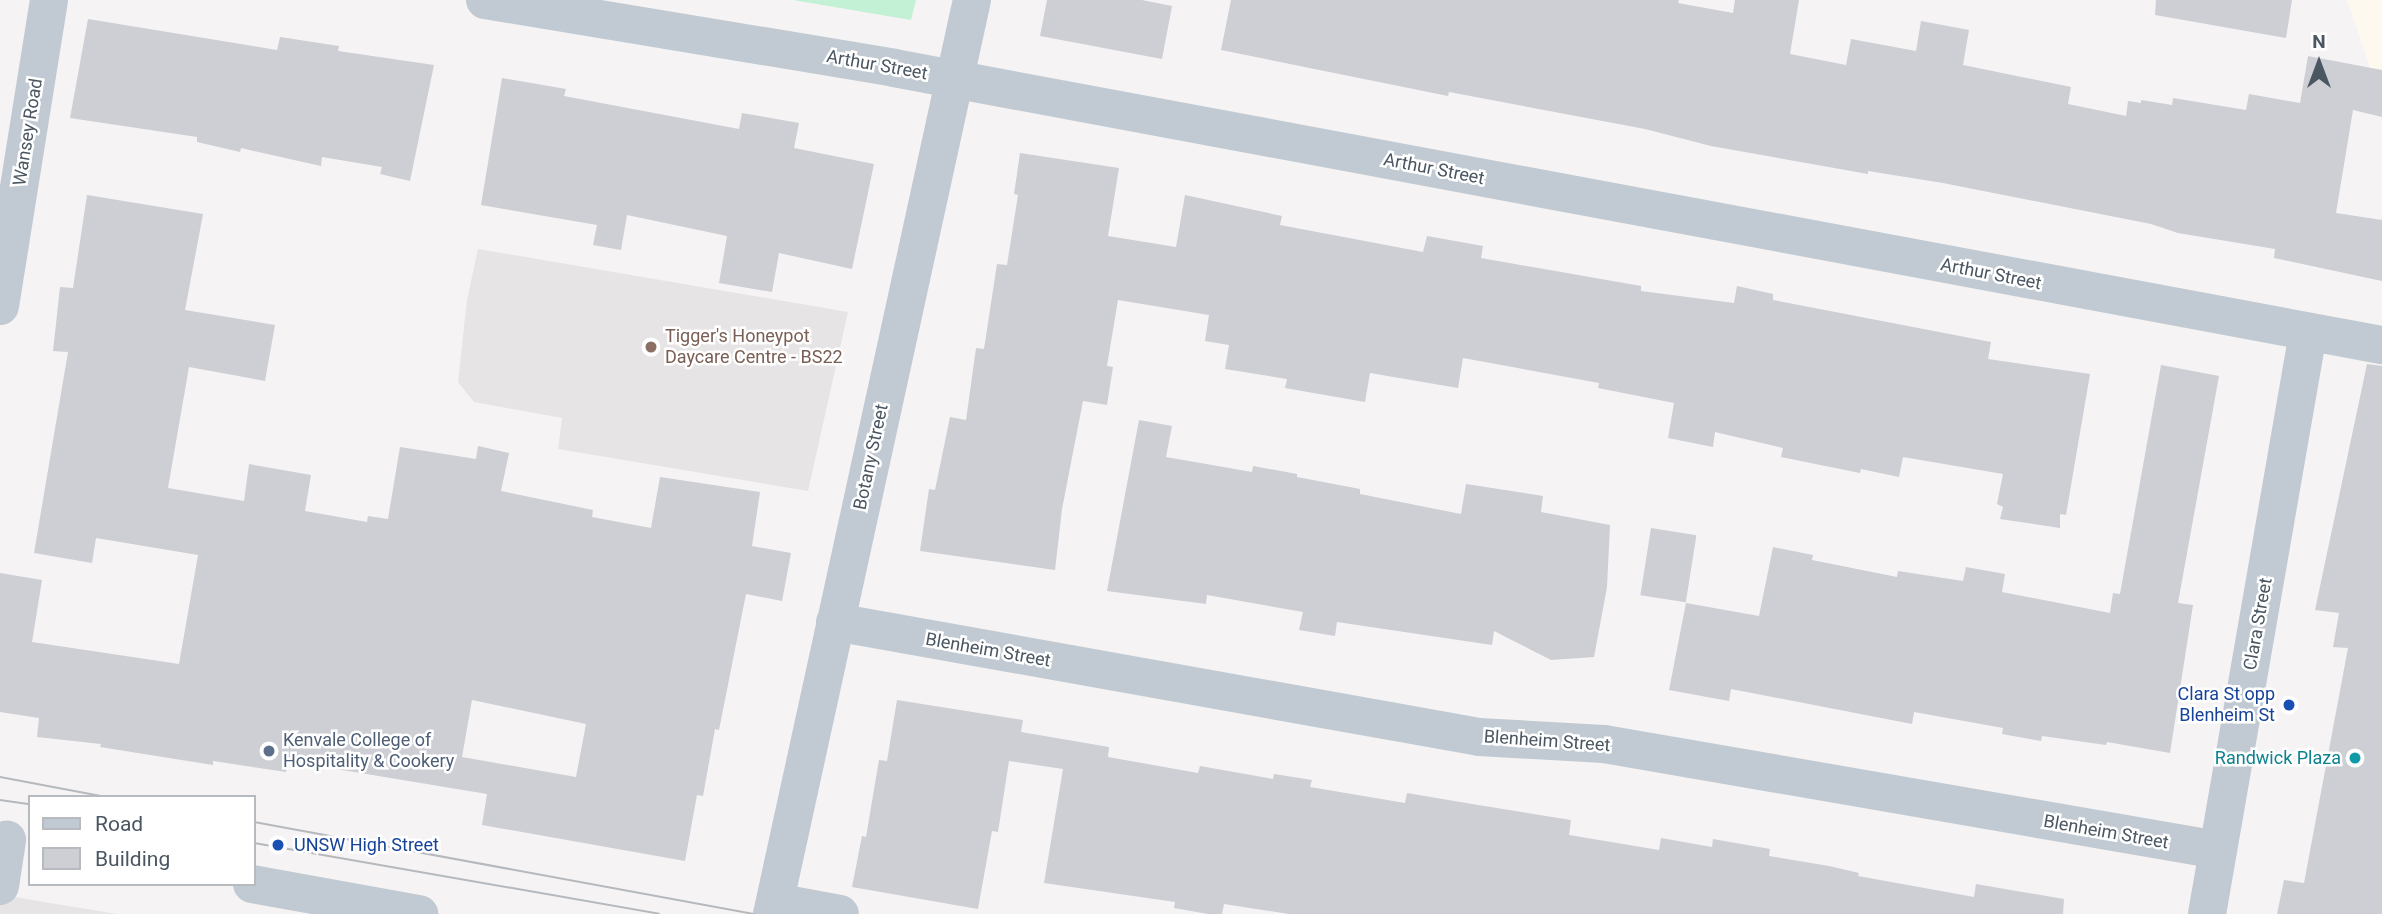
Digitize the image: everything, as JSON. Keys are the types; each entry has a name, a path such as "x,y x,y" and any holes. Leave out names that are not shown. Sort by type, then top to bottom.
{"street":[{"name":"Wansey Road","path":"0,306 49,0"},
{"name":"Arthur Street","path":"485,0 955,79 2382,345"},
{"name":"Botany Street","path":"773,908 972,0"},
{"name":"Clara Street","path":"2207,914 2308,333"},
{"name":"Blenheim Street","path":"835,622 1479,737 1604,744 2218,850"},
{"path":"0,886 12,841"},
{"path":"256,885 419,914"},
{"path":"773,908 840,914"}],"shaded area":[{"path":"2347,0 2382,0 2382,104"},
{"name":"Tigger's Honeypot Daycare Centre - BS22","path":"478,249 848,312 808,491 558,449 562,418 474,402 458,382 467,300"},
{"path":"0,894 32,900 117,914 0,914"}],"green space":[{"path":"793,0 916,0 911,20"}],"building":[{"path":"1047,0 1142,0 1172,6 1162,59 1040,36"},
{"path":"1231,0 1679,0 1678,3 1733,13 1735,0 1799,0 1790,54 1846,65 1851,39 1916,51 1921,21 1969,30 1963,65 2071,87 2068,104 2126,116 2128,101 2141,103 2141,100 2172,105 2173,98 2246,110 2249,94 2300,103 2308,56 2382,70 2382,117 2353,110 2336,213 2382,220 2382,281 2274,258 2275,249 2178,233 2151,224 1943,183 1868,171 1868,174 1711,146 1645,129 1449,92 1448,96 1221,50"},
{"path":"2156,0 2292,0 2286,38 2155,15"},
{"path":"88,19 277,50 280,37 339,46 338,51 434,65 410,181 380,174 382,167 322,157 321,166 241,148 240,152 197,142 197,137 70,118"},
{"path":"502,78 566,89 564,96 739,129 742,113 799,123 794,148 874,164 852,269 779,253 772,292 719,283 727,236 627,215 621,250 593,245 597,225 481,205"},
{"path":"1020,153 1119,168 1108,236 1176,247 1185,195 1282,216 1280,225 1423,252 1427,236 1483,246 1481,258 1641,286 1641,291 1734,303 1737,286 1773,294 1773,300 1991,342 1988,359 2090,374 2066,515 2060,514 2060,528 2000,519 2003,507 1997,504 2003,474 1903,457 1899,477 1861,469 1860,473 1781,457 1783,448 1715,432 1713,447 1668,438 1674,403 1598,388 1599,383 1463,358 1458,388 1370,373 1365,402 1285,388 1287,379 1225,369 1229,345 1205,341 1209,315 1118,300 1107,366 1113,367 1107,405 1083,401 1062,509 1055,570 920,551 929,489 935,490 950,417 966,420 976,348 984,349 997,264 1007,265 1018,195 1014,194"},
{"path":"87,195 203,214 185,310 275,325 265,381 189,367 168,488 244,501 249,464 311,475 305,511 367,522 368,516 388,519 400,447 476,459 478,446 509,453 501,491 593,510 592,517 651,528 660,477 760,492 752,546 791,553 782,601 746,594 719,730 715,729 703,796 697,795 685,861 482,825 487,794 288,761 286,772 213,761 213,765 100,747 101,744 37,737 39,718 0,712 0,573 42,580 32,642 179,664 198,555 96,538 92,563 34,553 68,352 53,351 60,287 73,288","holes":["472,700 586,724 576,777 462,757"]},
{"name":"Randwick Plaza","path":"2367,364 2382,366 2382,914 2277,914 2284,880 2304,883 2348,648 2333,647 2339,613 2315,610"},
{"path":"2161,365 2219,376 2178,603 2193,605 2170,753 2107,742 2106,745 2042,736 2041,741 2002,734 2003,728 1914,712 1912,724 1731,689 1729,701 1669,690 1686,603 1759,616 1773,547 1813,555 1812,560 1897,577 1898,571 1963,581 1966,567 2005,574 2002,592 2110,613 2113,593 2120,594"},
{"path":"1139,420 1172,426 1166,457 1252,472 1253,466 1297,474 1297,477 1360,489 1360,494 1461,514 1466,484 1543,496 1541,512 1610,525 1607,587 1594,657 1551,660 1494,631 1492,645 1337,622 1335,636 1299,630 1303,612 1207,595 1206,604 1107,591"},
{"path":"1651,528 1696,535 1686,602 1640,595"},
{"path":"897,700 1023,720 1021,732 1109,747 1108,757 1198,773 1200,766 1273,779 1274,774 1312,780 1310,787 1405,803 1407,793 1571,820 1569,835 1659,850 1661,838 1712,847 1713,839 1770,849 1769,856 1829,866 1859,873 1858,876 1974,897 1976,884 2064,899 2063,914 1289,914 1224,904 1222,914 1208,914 1174,908 1175,902 1044,883 1063,769 1009,761 998,832 992,831 978,909 852,887 862,836 866,837 879,760 887,761"}],"tram line":[{"path":"0,777 95,795"},
{"path":"0,800 28,804"},
{"path":"256,822 754,914"},
{"path":"256,843 659,914"}],"place":[{"name":"Tigger's Honeypot Daycare Centre - BS22","path":"651,347"},
{"name":"Clara St opp Blenheim St","path":"2289,705"},
{"name":"Kenvale College of Hospitality & Cookery","path":"269,751"},
{"name":"Randwick Plaza","path":"2355,758"},
{"name":"UNSW High Street","path":"278,845"}]}
